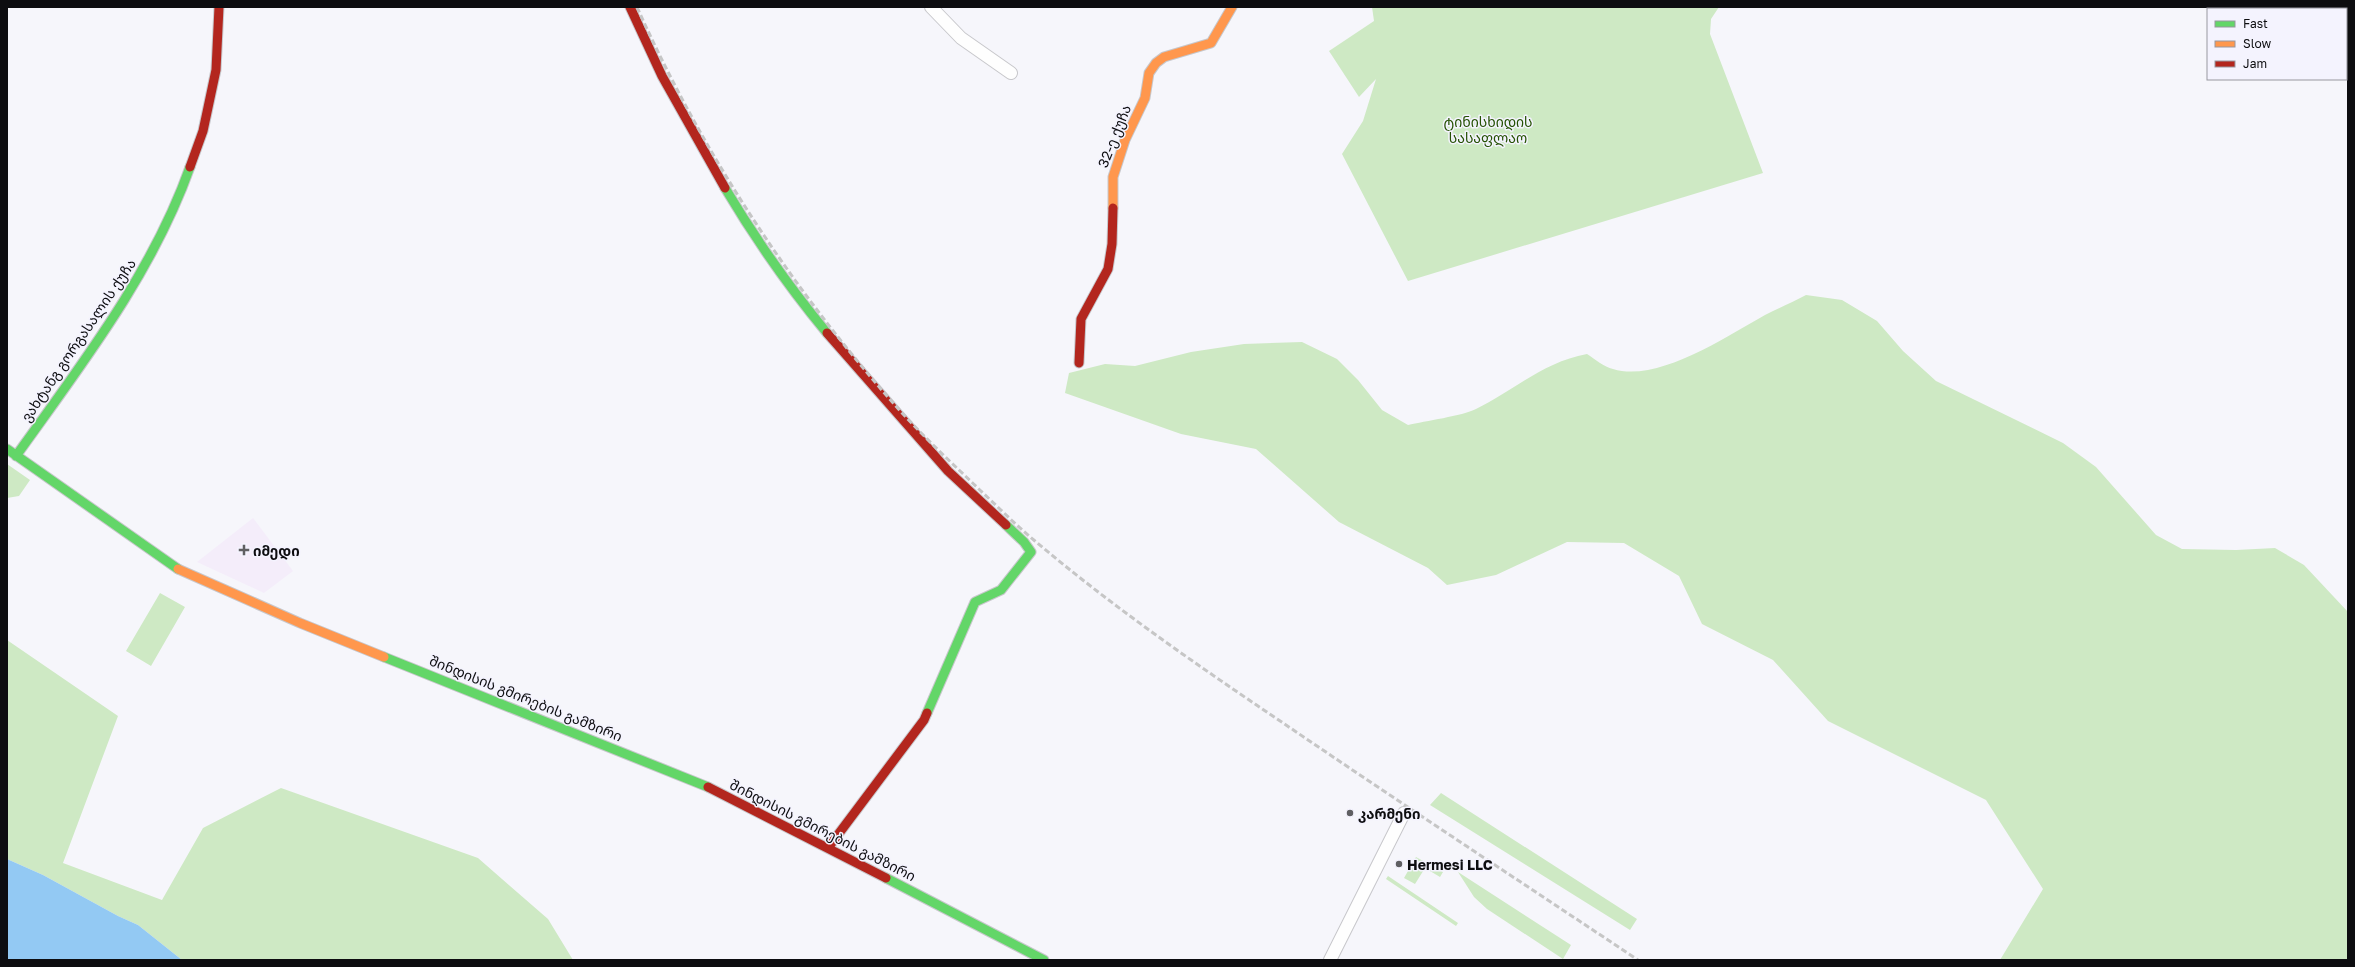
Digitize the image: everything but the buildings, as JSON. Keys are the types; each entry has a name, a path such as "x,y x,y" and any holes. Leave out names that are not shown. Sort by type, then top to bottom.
{"street":[{"name":"ვახტანგ გორგასალის ქუჩა","path":"16,456 86,358 136,281 183,189 204,122 216,74 219,7"},
{"path":"632,7 662,76 708,160 755,238 795,294 863,376 948,471 1024,542 1031,552 1001,590 975,602 924,720 828,848"},
{"path":"931,7 961,38 1011,73"},
{"name":"32-ე ქუჩა","path":"1079,363 1081,319 1108,269 1112,244 1112,177 1125,140 1145,98 1149,73 1156,63 1164,57 1212,43 1232,7"},
{"name":"შინდისის გმირების გამზირი","path":"7,449 174,567 300,623 711,788 1044,960"},
{"path":"1330,960 1404,813"}],"shaded area":[{"name":"იმედი","path":"253,518 293,571 264,593 197,562"}],"green space":[{"name":"ტინისხიდის სასაფლაო","path":"1372,7 1719,7 1711,19 1710,34 1763,173 1408,281 1342,154 1363,121 1376,79 1359,97 1329,51 1374,21"},
{"path":"1806,295 1842,300 1877,321 1903,351 1936,381 2063,443 2096,467 2156,535 2182,549 2236,550 2275,548 2304,565 2348,612 2348,960 2000,960 2043,889 1986,800 1828,721 1773,660 1702,624 1679,576 1624,543 1567,542 1496,575 1447,585 1428,568 1339,522 1256,449 1181,434 1065,393 1069,373 1105,364 1135,366 1191,352 1244,344 1302,342 1337,359 1358,380 1382,410 1408,425 1470,412 1557,363 1587,354 1610,368 1631,372 1671,364 1712,345 1765,315"},
{"path":"7,464 30,480 19,496 7,498"},
{"path":"160,593 185,607 151,666 126,651"},
{"path":"7,640 118,716 63,863 162,900 203,828 281,788 478,858 548,919 573,960 182,960 138,925 118,916 43,875 7,859"},
{"path":"1441,793 1637,919 1630,930 1430,805"},
{"path":"1416,857 1443,872 1440,877 1425,868 1415,884 1404,878"},
{"path":"1458,872 1571,945 1563,959 1487,909 1474,897"},
{"path":"1388,876 1458,923 1456,926 1386,879"}],"water":[{"path":"7,859 43,875 118,916 138,925 182,960 7,960"}],"railway":[{"path":"637,7 691,116 721,168 788,271 863,368 903,414 1002,511 1035,541 1095,590 1190,659 1373,784 1638,960"}],"traffic: fast":[{"path":"16,456 90,353 113,318 156,244 190,167"},
{"path":"725,188 773,263 827,333"},
{"path":"7,449 178,569"},
{"path":"927,713 975,602 1001,590 1031,552 1024,542 1006,525"},
{"path":"384,657 708,787"},
{"path":"886,878 1044,960"}],"traffic: slow":[{"path":"1113,208 1113,177 1125,140 1145,98 1149,73 1156,63 1164,57 1211,43 1232,7"},
{"path":"178,569 300,623 384,657"}],"traffic: jam":[{"path":"190,167 203,131 216,70 219,7"},
{"path":"630,7 662,76 725,188"},
{"path":"1079,363 1081,319 1108,269 1112,244 1113,208"},
{"path":"827,333 948,471 1006,525"},
{"path":"828,848 924,720 927,713"},
{"path":"708,787 886,878"}],"place":[{"name":"იმედი","path":"244,550"},
{"name":"კარმენი","path":"1350,813"},
{"name":"Hermesi LLC","path":"1399,864"}]}
